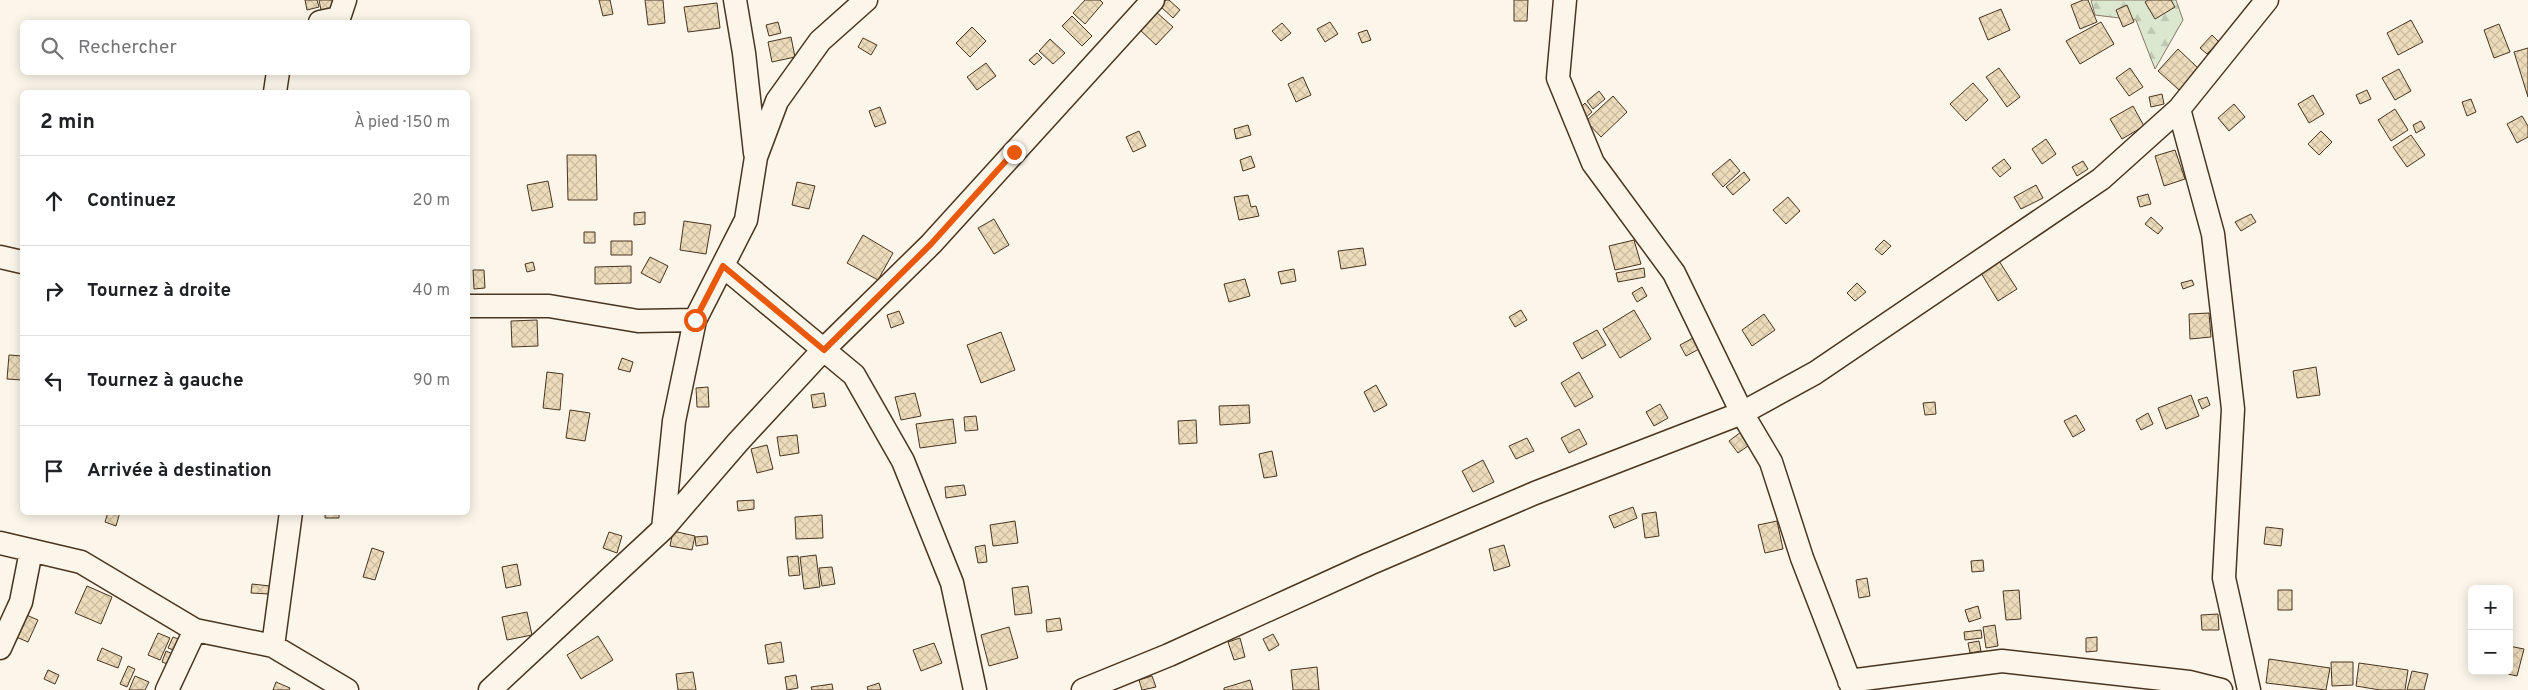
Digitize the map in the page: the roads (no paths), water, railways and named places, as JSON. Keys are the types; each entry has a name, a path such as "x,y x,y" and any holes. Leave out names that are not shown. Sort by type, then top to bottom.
{"street":[{"path":"330,20 339,18 346,0"},
{"path":"735,0 744,53 756,157"},
{"path":"663,530 674,421 695,320 746,220 756,157 777,101 820,41 866,0"},
{"path":"490,690 663,530 738,442 824,350 931,244 1153,0"},
{"path":"1565,0 1558,78 1593,163 1674,272 1742,414 1771,462 1802,558 1851,685 2002,661 2189,682 2221,690"},
{"path":"1083,690 1170,655 1369,564 1535,493 1742,414 1815,372 2101,179 2179,109 2267,0"},
{"path":"275,90 278,75"},
{"path":"2179,109 2213,234 2233,409 2224,578 2250,690"},
{"path":"0,258 20,262"},
{"path":"723,266 854,375 903,461 952,583 975,690"},
{"path":"470,306 549,306 638,321 695,320"},
{"path":"272,646 291,515"},
{"path":"0,544 81,562 194,630 272,646 346,690"},
{"path":"0,648 21,602 31,551"},
{"path":"167,690 194,630"}]}
